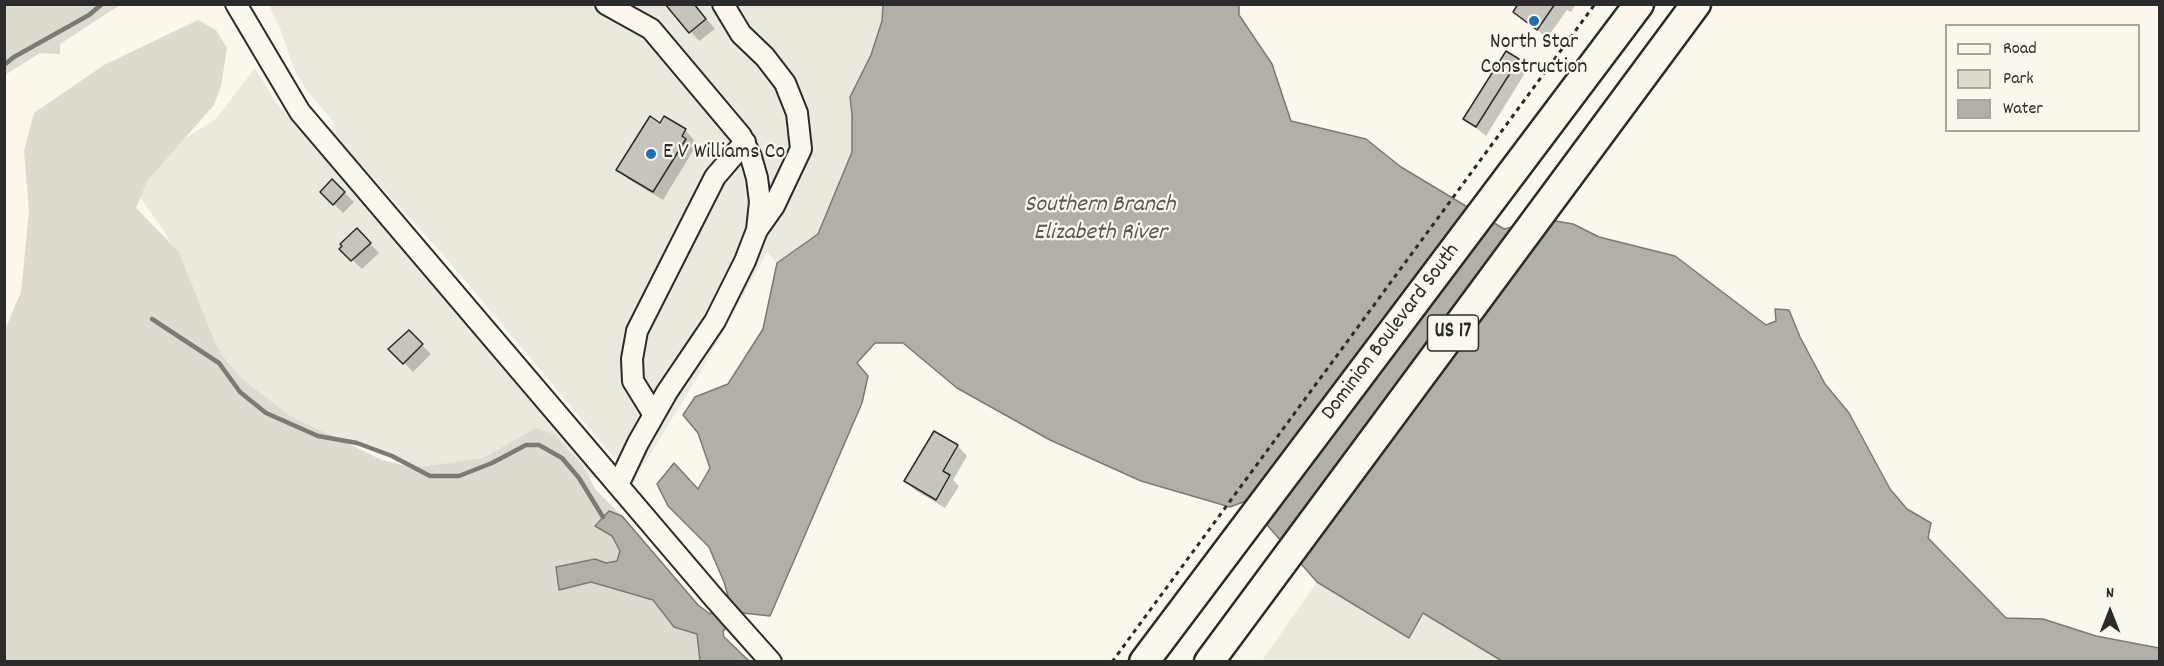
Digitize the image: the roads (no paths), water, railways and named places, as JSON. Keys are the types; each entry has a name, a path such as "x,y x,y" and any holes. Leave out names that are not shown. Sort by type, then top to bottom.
{"highway":[{"name":"Dominion Boulevard South","path":"1144,662 1639,4"},
{"name":"US 17","path":"1209,662 1696,4"}],"lane":[{"path":"236,4 300,112 771,662"},
{"path":"618,485 654,415 715,321 745,261 757,230 774,206 801,149 797,113 785,83 765,57 741,34 723,4"},
{"path":"616,7 651,29 745,142 758,177 760,202 757,230"},
{"path":"654,415 633,381 632,359 637,331 715,177 745,142"}],"water":[{"name":"Southern Branch Elizabeth River","path":"883,5 1239,5 1239,15 1272,64 1291,121 1366,139 1401,167 1504,229 1545,219 1573,224 1599,237 1675,256 1766,325 1776,321 1775,309 1789,310 1800,337 1825,384 1849,413 1890,489 1907,509 1931,523 1928,538 2006,618 2043,619 2096,636 2159,648 2159,661 1502,661 1423,613 1409,638 1317,582 1246,501 1230,507 1141,481 1050,440 957,388 903,343 875,343 857,363 868,376 862,403 770,616 743,613 723,631 724,637 749,661 700,661 697,634 674,627 653,600 591,582 559,590 556,567 595,559 606,563 617,561 620,551 612,536 595,526 609,511 622,516 698,605 710,614 728,596 709,547 668,506 657,484 674,463 698,489 710,468 698,433 683,415 695,397 728,384 763,329 777,263 818,234 852,152 850,97 871,55 882,21"}],"waterway":[{"path":"4,65 14,57 89,15 102,4"},
{"path":"152,319 219,363 240,392 266,413 318,436 357,443 392,456 430,476 459,476 492,463 526,445 539,445 562,458 579,478 603,517"}],"place":[{"name":"North Star Construction","path":"1534,21"},
{"name":"E V Williams Co","path":"651,154"}]}
